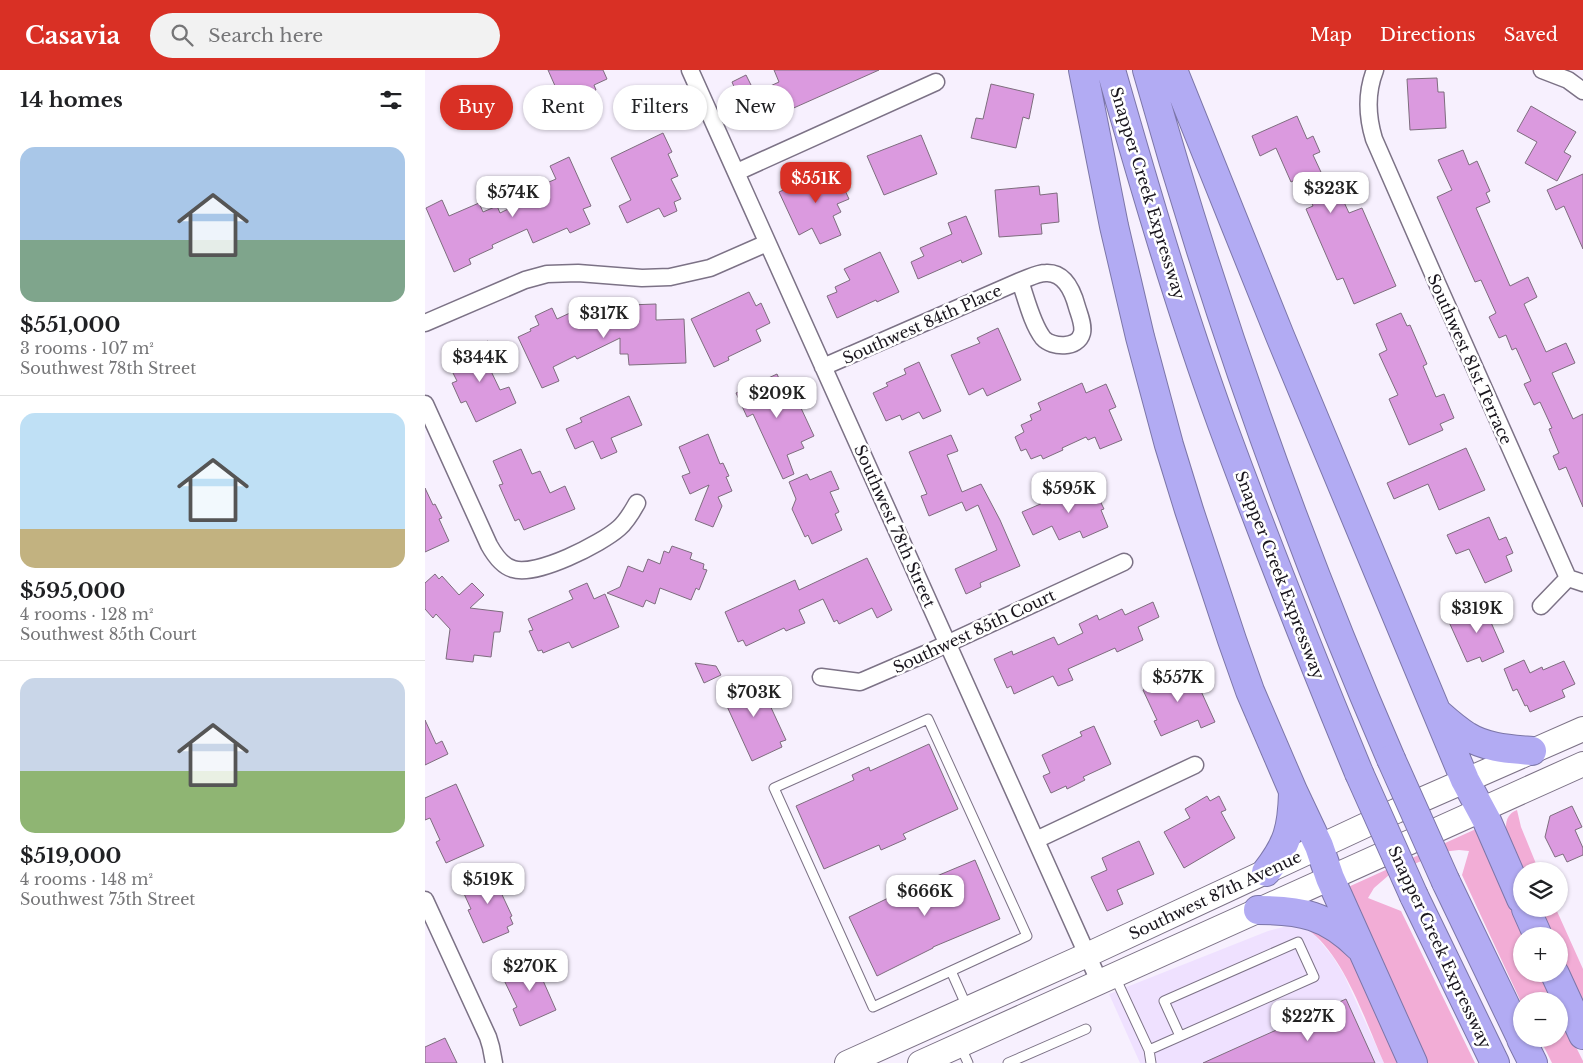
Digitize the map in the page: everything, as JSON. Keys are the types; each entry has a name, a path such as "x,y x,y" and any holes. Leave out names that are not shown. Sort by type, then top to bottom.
{"highway":[{"path":"1083,70 1114,226 1140,337 1169,445 1203,555 1250,692 1319,846 1330,878 1413,1063"},
{"name":"Snapper Creek Expressway","path":"1111,70 1161,240 1222,422 1299,628 1359,773 1414,896 1495,1063"},
{"name":"Snapper Creek Expressway","path":"1147,70 1189,211 1237,360 1328,608 1391,759 1446,882 1513,1022"},
{"path":"1173,70 1276,327 1465,780 1481,810 1513,881"},
{"path":"1438,713 1456,729 1479,742 1510,749 1532,751"},
{"path":"1266,872 1277,857 1288,835 1292,816 1293,791"},
{"path":"1258,910 1286,910 1320,919 1347,935 1362,950"},
{"path":"1559,982 1583,1035"},
{"name":"Snapper Creek Expressway","path":"1525,1047 1533,1063"}],"main road":[{"name":"Southwest 87th Avenue","path":"859,1060 967,1008 1087,955 1319,846 1532,751 1582,733"},
{"name":"Southwest 87th Avenue","path":"919,1063 964,1054 1106,978 1583,764"}],"street":[{"name":"Southwest 78th Street","path":"690,70 1087,955 1106,978"},
{"name":"Southwest 81st Terrace","path":"1375,70 1368,104 1371,127 1375,139 1437,283 1575,580"},
{"path":"1542,70 1568,80 1583,91"},
{"path":"737,172 936,82"},
{"path":"425,323 525,280 547,274 578,273 643,278 675,277 710,268 767,243"},
{"name":"Southwest 84th Place","path":"823,367 1020,281 1049,272 1062,278 1072,290 1082,327 1082,334 1078,340 1062,346 1045,340 1036,323 1020,281"},
{"path":"425,404 489,545 497,557 513,569 526,570 543,567 589,546 622,526 637,504"},
{"name":"Southwest 85th Court","path":"821,677 860,682 1124,562"},
{"path":"1541,606 1575,580"},
{"path":"1037,840 1195,765"},
{"path":"425,900 488,1037 494,1063"}],"lane":[{"path":"928,718 1027,936 951,971 873,1007 774,788 928,718"},
{"path":"1149,1050 1314,977 1298,942 1164,1001 1180,1036"},
{"path":"951,971 967,1008"},
{"path":"1106,978 1149,1050 1151,1063"},
{"path":"1008,1063 1086,1029"}],"shaded area":[{"path":"1517,810 1521,827 1535,862 1517,862 1506,829 1510,815"},
{"path":"1476,829 1513,917 1519,927 1513,927 1513,982 1544,982 1549,992 1516,992 1462,875 1469,851 1442,852 1389,875 1374,888 1368,898 1401,911 1475,1063 1422,1063 1346,888"},
{"path":"1543,917 1560,917 1564,927 1547,927"},
{"path":"1307,919 1349,949 1402,1063 1384,1063 1353,990 1332,955 1320,940 1307,929"},
{"path":"1287,926 1307,929 1315,935 1333,957 1344,975 1384,1063 1140,1063 1109,994 1268,931"},
{"path":"1568,936 1583,969 1583,1011 1568,975"},
{"path":"1568,1031 1583,1063 1552,1063 1544,1047 1568,1047"}],"building":[{"path":"548,70 603,70 607,79 594,85 555,85"},
{"path":"774,70 879,70 794,108 794,85 772,85 779,82"},
{"path":"746,75 751,85 733,85 732,82"},
{"path":"1437,78 1438,92 1444,92 1446,128 1410,130 1407,79"},
{"path":"991,84 1034,94 1029,119 1023,117 1016,148 971,138 976,118 983,119"},
{"path":"1531,106 1576,132 1564,152 1571,156 1557,181 1525,163 1537,142 1517,131"},
{"path":"1297,116 1307,139 1313,136 1320,152 1313,155 1327,185 1332,183 1340,201 1343,200 1349,213 1362,208 1396,286 1354,304 1343,278 1337,280 1306,209 1313,206 1301,177 1291,182 1276,148 1260,156 1252,136"},
{"path":"663,133 672,152 668,154 678,176 671,179 681,199 674,202 677,211 664,217 659,208 627,223 619,206 631,200 611,158"},
{"path":"921,135 937,174 884,195 867,156"},
{"path":"1463,150 1469,165 1477,161 1490,191 1486,193 1490,202 1476,208 1510,286 1528,277 1537,297 1524,304 1546,352 1566,343 1575,363 1552,373 1573,419 1583,414 1583,507 1566,467 1559,470 1553,456 1559,453 1549,429 1552,428 1540,402 1534,405 1524,384 1531,381 1516,348 1512,350 1506,335 1499,338 1489,317 1496,313 1481,280 1475,282 1437,197 1452,190 1438,160"},
{"path":"569,157 591,206 583,209 590,224 570,233 567,228 533,243 527,229 492,245 493,248 469,259 471,264 454,272 426,208 442,200 449,216 479,203 483,212 497,206 500,213 531,198 528,191 556,179 550,166"},
{"path":"834,167 849,199 837,204 841,212 833,216 841,235 820,244 812,228 799,235 779,192"},
{"path":"1583,174 1583,249 1564,206 1556,210 1547,190"},
{"path":"1039,186 1040,195 1057,193 1059,222 1041,224 1042,234 999,237 995,190"},
{"path":"966,216 982,254 962,263 961,260 918,279 911,262 924,256 920,248 952,234 948,223"},
{"path":"880,252 899,292 877,302 876,300 837,318 827,296 837,292 835,287 850,280 844,269"},
{"path":"749,292 756,306 761,303 770,323 756,330 761,341 728,357 729,360 714,367 691,319"},
{"path":"656,304 656,320 684,319 686,363 629,365 628,354 620,354 620,338 577,359 575,356 553,367 559,381 542,388 518,337 539,325 535,316 552,308 557,319 572,312 580,328 628,305"},
{"path":"1401,313 1407,326 1410,325 1427,364 1423,366 1436,397 1444,394 1454,418 1440,424 1443,430 1409,445 1389,399 1398,395 1379,354 1387,350 1376,324"},
{"path":"998,328 1021,380 987,396 983,388 969,395 951,355 980,343 977,338"},
{"path":"488,341 499,365 490,369 500,390 509,387 516,403 476,422 466,401 461,403 452,383 457,381 449,365 462,359 460,354"},
{"path":"919,362 941,411 923,419 919,412 902,420 900,415 886,421 873,393 888,386 886,383 906,374 904,369"},
{"path":"777,374 781,383 790,379 794,393 814,436 801,442 804,448 787,455 794,474 783,479 753,414 747,417 736,393"},
{"path":"1082,383 1086,393 1106,384 1116,407 1109,410 1122,440 1100,449 1095,437 1088,440 1086,437 1043,459 1041,455 1031,459 1026,449 1021,451 1015,437 1024,432 1021,425 1032,420 1030,415 1041,410 1038,403"},
{"path":"629,396 642,425 611,438 617,452 601,459 593,441 575,449 566,429 582,422 580,418"},
{"path":"708,434 720,464 723,463 729,476 726,477 732,491 718,497 722,506 713,527 695,520 709,485 690,494 682,476 690,473 679,447"},
{"path":"951,435 958,451 947,455 962,492 981,484 1000,520 1020,566 980,583 981,587 966,594 955,569 997,550 978,505 966,511 962,502 929,516 921,496 927,494 909,452"},
{"path":"1466,448 1485,490 1439,510 1428,484 1394,499 1387,483"},
{"path":"521,449 532,474 540,471 550,493 565,486 575,509 524,530 519,519 515,521 499,485 503,484 493,461"},
{"path":"831,471 839,489 830,492 839,512 835,514 842,530 812,544 808,535 805,537 792,509 796,499 789,482 807,474 810,480"},
{"path":"1091,482 1104,509 1101,510 1108,527 1083,538 1080,531 1059,540 1052,526 1033,535 1022,512"},
{"path":"425,488 442,518 439,519 449,541 425,552"},
{"path":"1489,517 1499,540 1506,537 1513,553 1506,556 1512,571 1485,583 1469,549 1456,554 1447,535"},
{"path":"672,546 692,553 690,559 704,564 703,569 707,570 699,590 696,588 691,600 660,588 655,604 646,600 643,607 607,593 620,587 628,566 643,572 648,559 660,564 664,551 669,553"},
{"path":"867,558 892,610 877,618 872,608 839,624 837,620 834,622 823,599 799,610 805,623 786,631 784,628 746,646 743,640 738,642 725,612 795,580 799,590"},
{"path":"435,574 439,579 442,576 459,595 472,583 484,595 470,608 503,612 500,632 494,632 491,657 474,655 473,662 446,659 450,629 436,614 433,618 425,609 425,583"},
{"path":"587,583 594,599 605,594 619,627 572,648 569,642 543,653 542,650 538,651 529,631 533,630 528,619 573,599 569,591"},
{"path":"1153,602 1159,617 1138,627 1143,640 1117,652 1115,648 1068,669 1073,680 1058,686 1053,676 1014,694 1011,686 1007,688 994,659 1012,651 1013,655 1054,637 1058,645 1083,633 1079,624 1097,615 1099,620 1122,609 1125,615"},
{"path":"1482,602 1504,652 1482,662 1480,657 1467,662 1449,622 1466,614 1464,610"},
{"path":"1524,660 1530,673 1542,667 1543,670 1564,661 1575,684 1562,690 1565,697 1530,712 1517,689 1513,691 1504,669"},
{"path":"695,663 716,666 721,675 704,683"},
{"path":"1191,669 1215,722 1201,728 1198,720 1161,736 1154,721 1157,720 1143,690"},
{"path":"747,679 751,687 763,681 772,700 768,701 786,740 780,742 782,747 752,761 720,691"},
{"path":"425,720 436,744 442,741 448,754 425,765"},
{"path":"1094,726 1111,764 1083,777 1085,780 1067,789 1066,786 1051,793 1043,776 1050,773 1042,755 1082,736 1080,732"},
{"path":"929,744 958,809 903,834 906,839 881,850 879,845 824,869 796,806 854,780 852,775 869,767 870,771"},
{"path":"456,784 484,846 446,863 436,842 440,840 430,818 425,820 425,798"},
{"path":"1207,796 1210,801 1219,796 1226,810 1221,812 1235,838 1184,868 1164,832 1190,818 1185,809"},
{"path":"1572,806 1582,827 1575,830 1583,848 1583,855 1567,862 1563,854 1555,857 1545,837 1550,816"},
{"path":"1139,841 1154,874 1117,890 1123,904 1107,911 1091,877 1107,870 1102,858"},
{"path":"975,860 1000,919 933,947 877,976 849,917 913,886"},
{"path":"502,867 508,879 497,884 512,916 510,917 513,924 507,927 509,932 483,943 468,910 471,909 460,885"},
{"path":"546,958 552,971 541,976 556,1010 520,1026 513,1009 517,1007 503,978"},
{"path":"1346,999 1375,1063 1203,1063 1254,1040"},
{"path":"445,1038 457,1063 425,1063 425,1047"}]}
